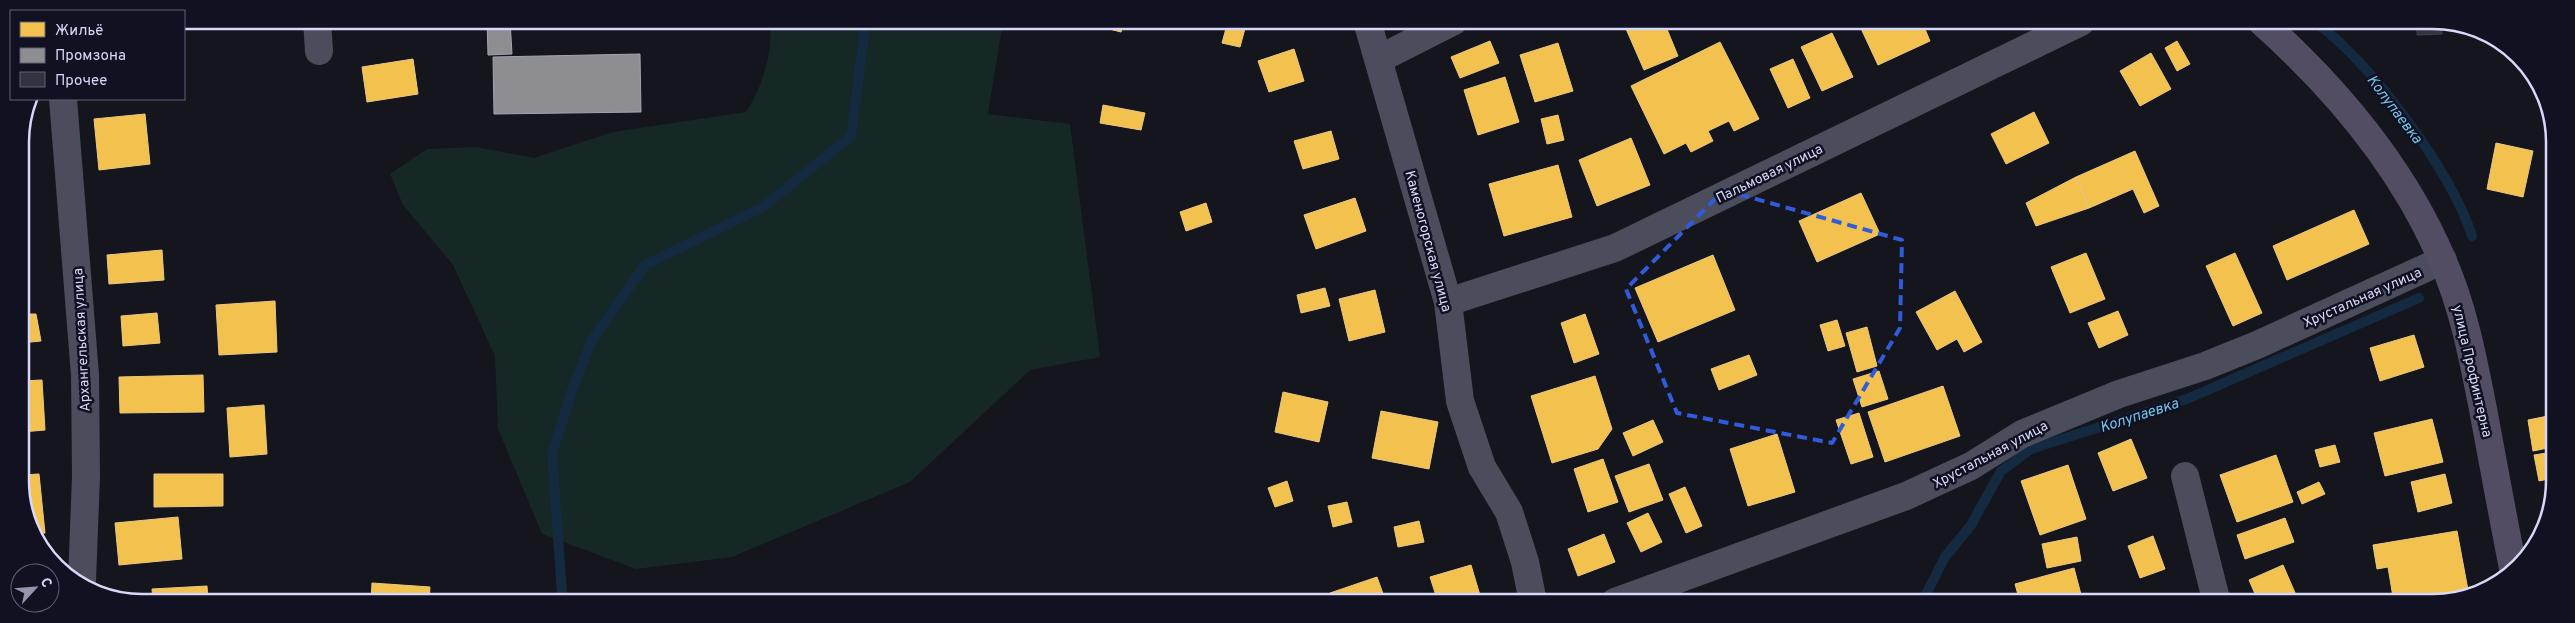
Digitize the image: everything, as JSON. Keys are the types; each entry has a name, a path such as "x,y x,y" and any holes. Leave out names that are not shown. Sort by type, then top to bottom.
{"main road":[{"name":"улица Профинтерна","path":"2269,29 2314,72 2374,141 2398,176 2423,219 2443,260 2463,319 2473,361 2512,562"}],"street":[{"path":"318,29 319,51"},
{"name":"Каменогорская улица","path":"1370,29 1448,302 1460,401 1482,467 1509,512 1525,562 1531,594"},
{"path":"1379,59 1438,29"},
{"name":"Пальмовая улица","path":"1448,302 1615,248 2067,29"},
{"name":"Архангельская улица","path":"63,100 85,375 82,577"},
{"name":"Хрустальная улица","path":"1637,594 1906,496 1971,466 2022,434 2119,394 2205,366 2257,345 2443,260"},
{"path":"2185,476 2215,594"}],"highlighted area":[{"path":"1724,190 1902,240 1900,328 1832,443 1677,413 1626,289"}],"green space":[{"path":"771,29 1002,29 988,114 1070,124 1100,357 1030,370 910,482 732,557 636,569 542,534 498,429 495,356 453,265 403,205 390,174 427,149 476,147 534,158 613,132 746,112 766,68"}],"building: Жильё":[{"path":"1109,29 1122,29 1121,32"},
{"path":"1226,29 1245,29 1240,47 1222,43"},
{"path":"1626,29 1667,29 1678,56 1644,70"},
{"path":"1861,29 1925,29 1930,41 1878,65"},
{"path":"1832,33 1853,77 1822,91 1801,47"},
{"path":"1490,41 1499,63 1460,78 1451,57"},
{"path":"2177,41 2190,64 2177,71 2165,48"},
{"path":"1720,42 1759,119 1734,131 1729,121 1708,131 1713,141 1691,152 1686,143 1664,154 1631,86"},
{"path":"1558,43 1573,91 1535,102 1520,55"},
{"path":"1294,49 1304,81 1269,92 1258,61"},
{"path":"2151,53 2171,89 2140,106 2120,71"},
{"path":"413,59 418,94 367,102 362,67"},
{"path":"1793,59 1810,98 1788,108 1770,69"},
{"path":"1505,77 1519,122 1478,135 1464,90"},
{"path":"1103,105 1145,113 1141,130 1100,123"},
{"path":"2034,112 2049,143 2006,164 1991,134"},
{"path":"145,114 150,164 99,170 94,119"},
{"path":"1558,115 1564,140 1547,144 1541,119"},
{"path":"1331,131 1339,159 1303,169 1294,141"},
{"path":"1631,138 1650,185 1597,206 1579,160"},
{"path":"2496,143 2533,151 2523,197 2487,189"},
{"path":"2135,151 2159,206 2144,213 2133,189 2089,208 2076,177"},
{"path":"1558,165 1572,217 1504,236 1489,184"},
{"path":"2076,177 2089,208 2036,226 2026,203"},
{"path":"1861,193 1880,234 1817,262 1799,221"},
{"path":"1355,198 1366,231 1316,249 1304,215"},
{"path":"1206,203 1212,222 1186,231 1180,212"},
{"path":"2354,210 2369,244 2287,280 2273,246"},
{"path":"162,250 164,280 109,284 107,255"},
{"path":"2086,253 2105,299 2070,313 2051,267"},
{"path":"2235,253 2262,313 2233,326 2206,266"},
{"path":"1713,255 1735,310 1658,342 1635,288"},
{"path":"1325,288 1330,306 1301,313 1297,295"},
{"path":"1375,290 1385,332 1349,341 1339,299"},
{"path":"1955,291 1982,342 1964,352 1957,339 1937,350 1916,312"},
{"path":"275,301 277,352 219,355 216,305"},
{"path":"2118,311 2128,335 2099,348 2088,323"},
{"path":"157,313 160,343 123,346 121,316"},
{"path":"29,314 36,314 41,341 29,342"},
{"path":"1585,314 1599,354 1574,363 1561,323"},
{"path":"1837,320 1845,346 1828,351 1820,325"},
{"path":"1867,327 1877,366 1857,372 1846,333"},
{"path":"2414,335 2424,367 2380,381 2370,348"},
{"path":"1749,355 1757,375 1719,390 1711,369"},
{"path":"1879,371 1888,399 1862,407 1853,379"},
{"path":"203,375 204,412 120,413 119,377"},
{"path":"1595,376 1612,429 1598,449 1552,463 1531,396"},
{"path":"42,380 45,430 29,431 29,381"},
{"path":"1943,386 1960,436 1885,462 1868,412"},
{"path":"1283,392 1328,402 1319,442 1275,432"},
{"path":"264,405 267,454 230,457 227,408"},
{"path":"1381,411 1438,422 1429,469 1372,458"},
{"path":"1859,413 1873,457 1851,464 1836,420"},
{"path":"2546,416 2546,448 2533,451 2528,420"},
{"path":"2432,419 2443,462 2385,476 2374,433"},
{"path":"1653,420 1663,442 1633,456 1623,433"},
{"path":"1777,434 1795,492 1748,506 1730,449"},
{"path":"2131,439 2147,478 2113,491 2098,453"},
{"path":"2335,445 2340,462 2320,467 2315,450"},
{"path":"2546,453 2546,480 2539,481 2534,455"},
{"path":"2276,455 2293,502 2237,522 2220,475"},
{"path":"1603,459 1618,502 1588,512 1574,469"},
{"path":"1649,464 1663,500 1629,512 1615,476"},
{"path":"2068,465 2086,519 2040,535 2021,481"},
{"path":"39,474 45,533 41,534 35,518 30,496 29,475"},
{"path":"154,474 223,474 223,506 154,507"},
{"path":"2445,474 2452,503 2418,512 2411,482"},
{"path":"1287,481 1293,501 1275,507 1268,488"},
{"path":"2319,482 2325,494 2302,504 2297,492"},
{"path":"1685,487 1702,526 1686,533 1669,494"},
{"path":"1347,502 1352,522 1333,527 1328,506"},
{"path":"1648,513 1662,542 1641,552 1627,523"},
{"path":"178,517 182,559 119,565 115,523"},
{"path":"2285,518 2294,542 2245,559 2237,535"},
{"path":"1419,521 1424,542 1398,547 1394,527"},
{"path":"2457,531 2468,588 2441,594 2392,594 2388,567 2377,569 2373,545"},
{"path":"1604,534 1615,562 1578,576 1568,549"},
{"path":"2153,536 2165,569 2140,578 2128,546"},
{"path":"2077,537 2081,561 2047,568 2042,544"},
{"path":"1471,565 1480,594 1435,594 1430,577"},
{"path":"2283,565 2296,594 2255,594 2249,580"},
{"path":"2074,568 2081,594 2018,594 2015,584"},
{"path":"1377,577 1383,594 1330,594"},
{"path":"372,583 430,587 430,594 371,594"},
{"path":"207,586 208,594 152,594 152,589"}],"building: Промзона":[{"path":"487,29 511,29 512,54 488,55"},
{"path":"640,54 641,112 494,114 493,57"}],"building: Прочее":[{"path":"2417,29 2442,29 2442,34 2417,35"}],"waterway":[{"path":"562,594 552,454 572,390 592,340 645,265 763,207 851,136 864,29"},
{"name":"Колупаевка","path":"2324,29 2360,63 2407,120 2447,181 2462,210 2472,236"},
{"name":"Колупаевка","path":"1926,594 1945,557 1971,525 2001,471 2031,449 2187,399 2419,298"}]}
